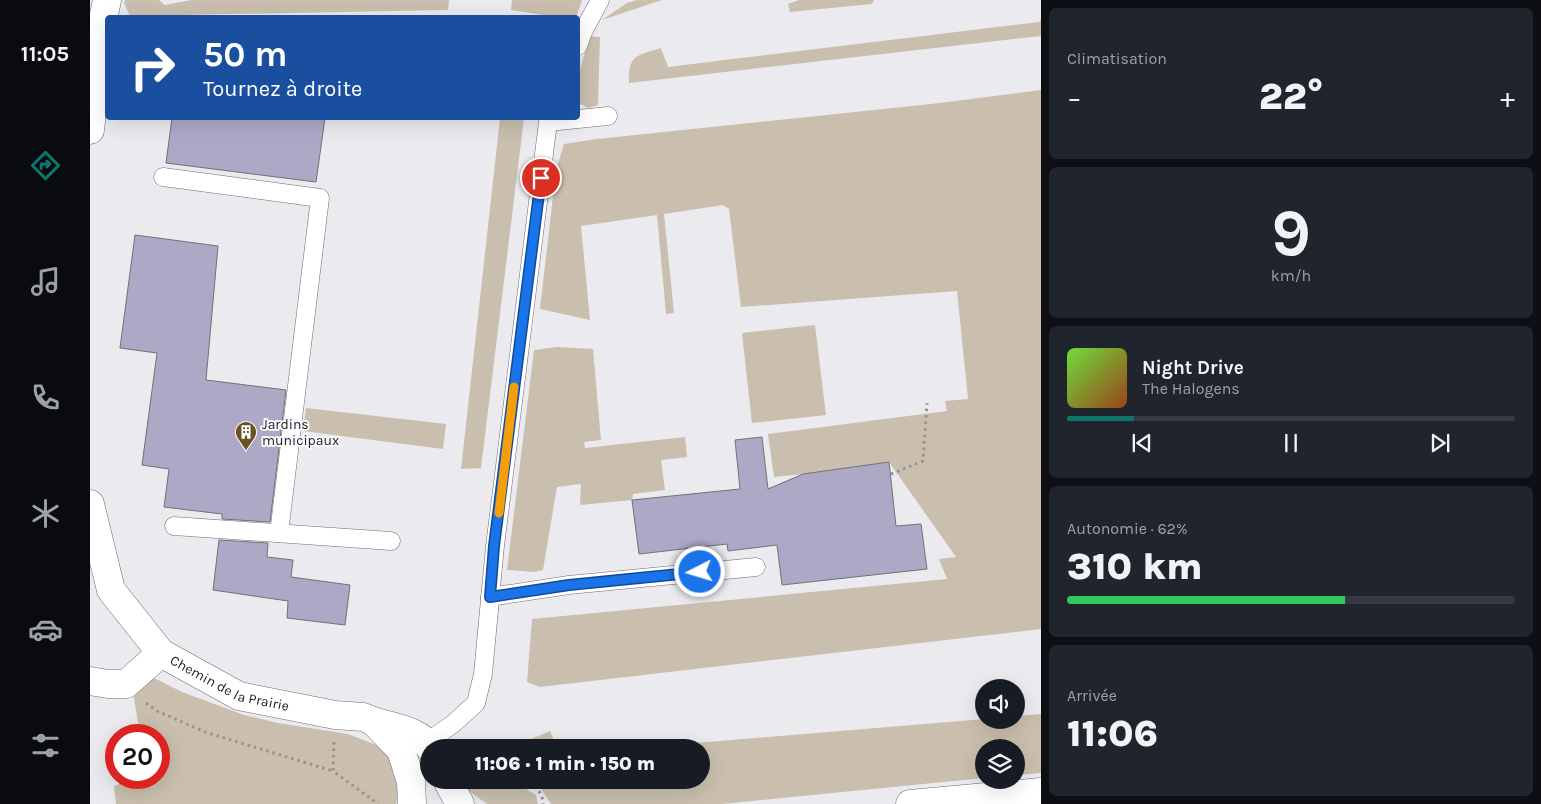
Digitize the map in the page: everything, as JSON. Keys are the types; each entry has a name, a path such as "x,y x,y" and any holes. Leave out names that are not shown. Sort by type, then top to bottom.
{"street":[{"path":"90,130 102,24 107,0"},
{"name":"Chemin de la Prairie","path":"90,504 111,590 161,653 239,696 335,715 364,717 406,731 420,740"},
{"path":"90,681 126,684 161,653"},
{"path":"374,721 401,750 411,782 412,804"},
{"path":"452,789 460,804"},
{"path":"910,804 1041,792"}],"lane":[{"path":"580,39 600,0"},
{"path":"580,118 608,116"},
{"path":"435,739 476,703 483,674 494,546 549,120"},
{"path":"163,177 320,198 279,534"},
{"path":"174,526 391,540"},
{"path":"490,597 569,585 756,567"}],"path":[{"path":"891,474 923,461 927,403"},
{"path":"126,684 136,696 157,711 206,732 333,771 378,804"},
{"path":"333,771 335,715"},
{"path":"536,789 543,798 544,804"}],"shaded area":[{"path":"125,0 159,0 165,5 191,0 449,0 448,10 183,15 130,15 124,3"},
{"path":"512,0 582,0 577,15 542,15 511,10"},
{"path":"637,0 662,0 602,20 627,3"},
{"path":"799,0 874,0 872,4 790,12 788,4"},
{"path":"1041,20 1041,36 629,83 632,61 640,55 661,48 668,67 1039,22"},
{"path":"590,36 600,37 598,105 589,108 580,104 580,69"},
{"path":"1041,90 1041,629 540,687 527,682 532,619 947,579 939,559 956,557 889,462 774,477 768,434 947,411 945,401 968,399 957,291 741,307 729,209 723,205 664,214 674,313 666,314 657,215 581,226 590,320 540,309 556,170 564,144 931,104"},
{"path":"500,120 524,120 481,468 461,469"},
{"path":"815,325 826,415 752,423 742,333"},
{"path":"557,347 593,349 601,440 584,442 585,448 685,437 687,457 661,460 665,490 633,494 632,500 580,505 581,484 557,487 543,570 534,572 507,570 534,350"},
{"path":"306,408 446,424 443,449 303,431"},
{"path":"148,675 182,692 244,715 278,723 348,734 379,746 391,759 401,780 396,804 116,804 114,789 170,789 170,724 138,724 133,692"},
{"path":"1041,714 1041,773 1025,774 1025,739 975,739 975,779 722,804 551,804 541,789 710,789 710,742 975,720 975,729 1025,729 1025,715"},
{"path":"550,731 553,739 531,739"},
{"path":"466,789 526,789 536,795 538,804 487,804"}],"building":[{"path":"172,120 325,120 316,182 166,163"},
{"path":"135,235 218,246 206,380 286,390 270,522 222,519 222,514 164,507 169,469 142,465 157,353 120,348"},
{"path":"762,437 768,489 803,474 889,462 896,526 921,524 927,569 782,585 777,545 728,551 727,544 639,554 632,500 740,489 735,440"},
{"path":"219,540 268,543 267,557 293,560 291,577 350,585 345,625 287,618 288,601 213,590"}],"slow traffic":[{"path":"499,513 514,387"}],"place":[{"name":"Jardins municipaux","path":"246,451"}],"route":[{"path":"541,178 494,546 490,597 569,585 700,572"}]}
